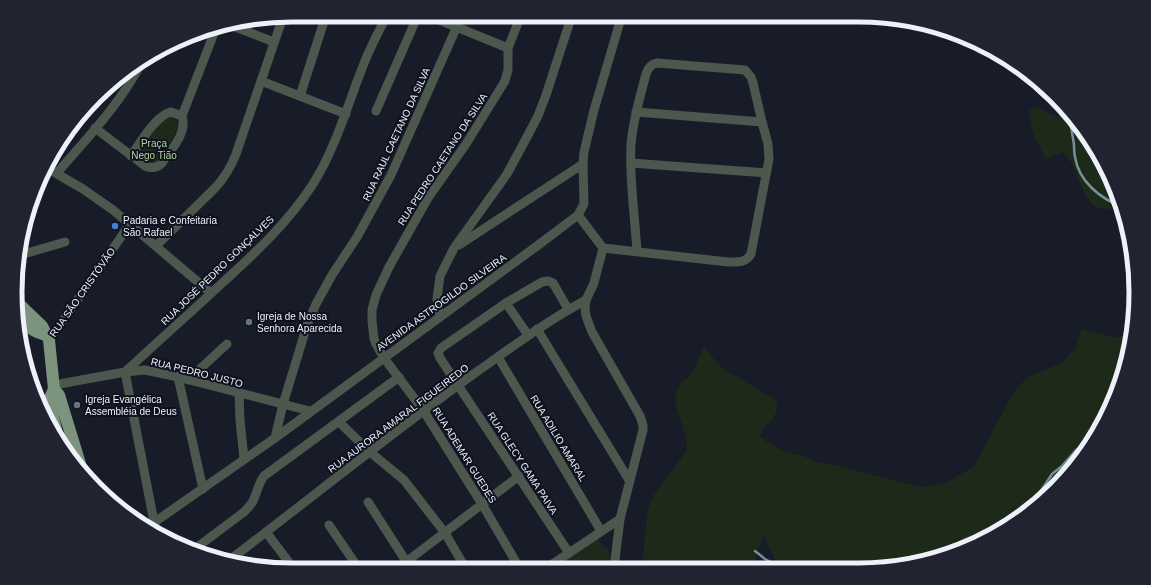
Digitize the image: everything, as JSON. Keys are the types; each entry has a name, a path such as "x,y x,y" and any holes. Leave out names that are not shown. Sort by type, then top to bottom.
{"main road":[{"path":"23,308 42,326 48,338"},
{"path":"24,322 32,330 48,338"},
{"name":"RUA SÃO CRISTÓVÃO","path":"48,338 54,387 59,395 78,457"},
{"name":"RUA SÃO CRISTÓVÃO","path":"54,387 50,398 54,420"}],"street":[{"path":"300,96 324,22"},
{"name":"RUA JOSÉ PEDRO GONÇALVES","path":"125,372 270,238 313,184 326,162 346,114 367,56 384,22"},
{"path":"376,111 415,22"},
{"path":"443,22 508,48"},
{"name":"RUA RAUL CAETANO DA SILVA","path":"275,438 283,404 307,325 316,304 332,275 357,237 391,175 459,22"},
{"name":"RUA PEDRO CAETANO DA SILVA","path":"384,358 376,344 373,333 372,310 376,295 389,267 428,198 466,144 505,81 508,65 508,48 518,22"},
{"path":"440,317 437,299 440,276 454,248 507,174 538,116 570,22"},
{"path":"620,22 586,142 583,164 584,204 578,215 603,248 637,252 728,262 746,260 751,254 766,173 768,144 753,83 751,77 745,70 653,64 648,69 646,74 636,112 631,144 637,252"},
{"path":"156,246 208,196 228,173 236,154 281,23"},
{"path":"237,28 274,42"},
{"path":"95,128 131,156 150,168 156,168 159,166 177,140 183,128 184,124 182,116 214,34"},
{"path":"57,173 128,88 136,72"},
{"path":"261,81 346,114"},
{"path":"131,156 161,116 171,112 182,116"},
{"path":"636,112 762,122"},
{"path":"631,163 766,173"},
{"path":"454,248 583,164"},
{"path":"51,170 96,197 130,224 211,294"},
{"name":"AVENIDA ASTROGILDO SILVEIRA","path":"152,523 275,438 578,215"},
{"name":"RUA SÃO CRISTÓVÃO","path":"48,338 64,319 130,224"},
{"path":"25,254 65,242"},
{"path":"603,248 594,283 586,300 585,309 589,324 637,410 643,425 642,436 629,480 620,519 615,563"},
{"path":"528,335 506,303 542,282 548,281 553,283 568,309"},
{"name":"RUA AURORA AMARAL FIGUEIREDO","path":"235,557 423,410 528,335 568,309 586,300"},
{"name":"RUA GLECY GAMA PAIVA","path":"506,303 456,337 439,350 438,353 569,553"},
{"path":"537,329 629,480"},
{"path":"188,380 227,344"},
{"name":"RUA ADILIO AMARAL","path":"498,357 601,531"},
{"name":"RUA ADEMAR GUEDES","path":"384,358 423,410 482,504 516,563"},
{"name":"RUA PEDRO JUSTO","path":"54,387 125,372 145,370 310,411"},
{"path":"125,372 151,523"},
{"path":"178,377 203,489"},
{"path":"200,546 244,512 252,501 259,483 264,476 399,377"},
{"path":"238,393 244,459"},
{"path":"339,422 370,452 404,480 445,533 462,563"},
{"path":"412,563 445,533 519,476"},
{"path":"368,502 407,563"},
{"path":"560,563 569,553 620,519"},
{"path":"328,525 355,563"},
{"path":"266,532 289,563"}],"green space":[{"path":"1036,107 1057,117 1062,114 1093,157 1115,207 1107,209 1098,207 1091,202 1081,186 1074,167 1063,152 1046,159 1035,136 1029,111"},
{"name":"Praça Nego Tião","path":"170,116 180,124 160,159 154,163 145,159 141,153 142,147 165,117"},
{"path":"1127,322 1124,345 1115,379 1093,428 1073,457 1050,484 1037,496 994,527 978,535 929,554 894,561 858,563 777,563 764,537 758,549 758,563 644,563 643,553 648,509 653,496 687,449 686,437 675,397 681,383 690,376 704,346 718,364 727,371 775,399 777,407 776,413 760,436 767,442 783,451 806,457 814,461 920,487 944,484 973,467 1015,391 1030,376 1062,363 1075,349 1082,329 1116,338 1124,335"},
{"path":"596,536 603,546 609,551 611,563 566,563 566,557"}],"waterway":[{"path":"1071,125 1077,166 1081,174 1092,188 1114,203"},
{"path":"1038,495 1052,474 1079,448"},
{"path":"755,551 773,563"}],"place":[{"name":"Padaria e Confeitaria São Rafael","path":"115,226"},
{"name":"Igreja de Nossa Senhora Aparecida","path":"249,322"},
{"name":"Igreja Evangélica Assembléia de Deus","path":"77,405"}]}
